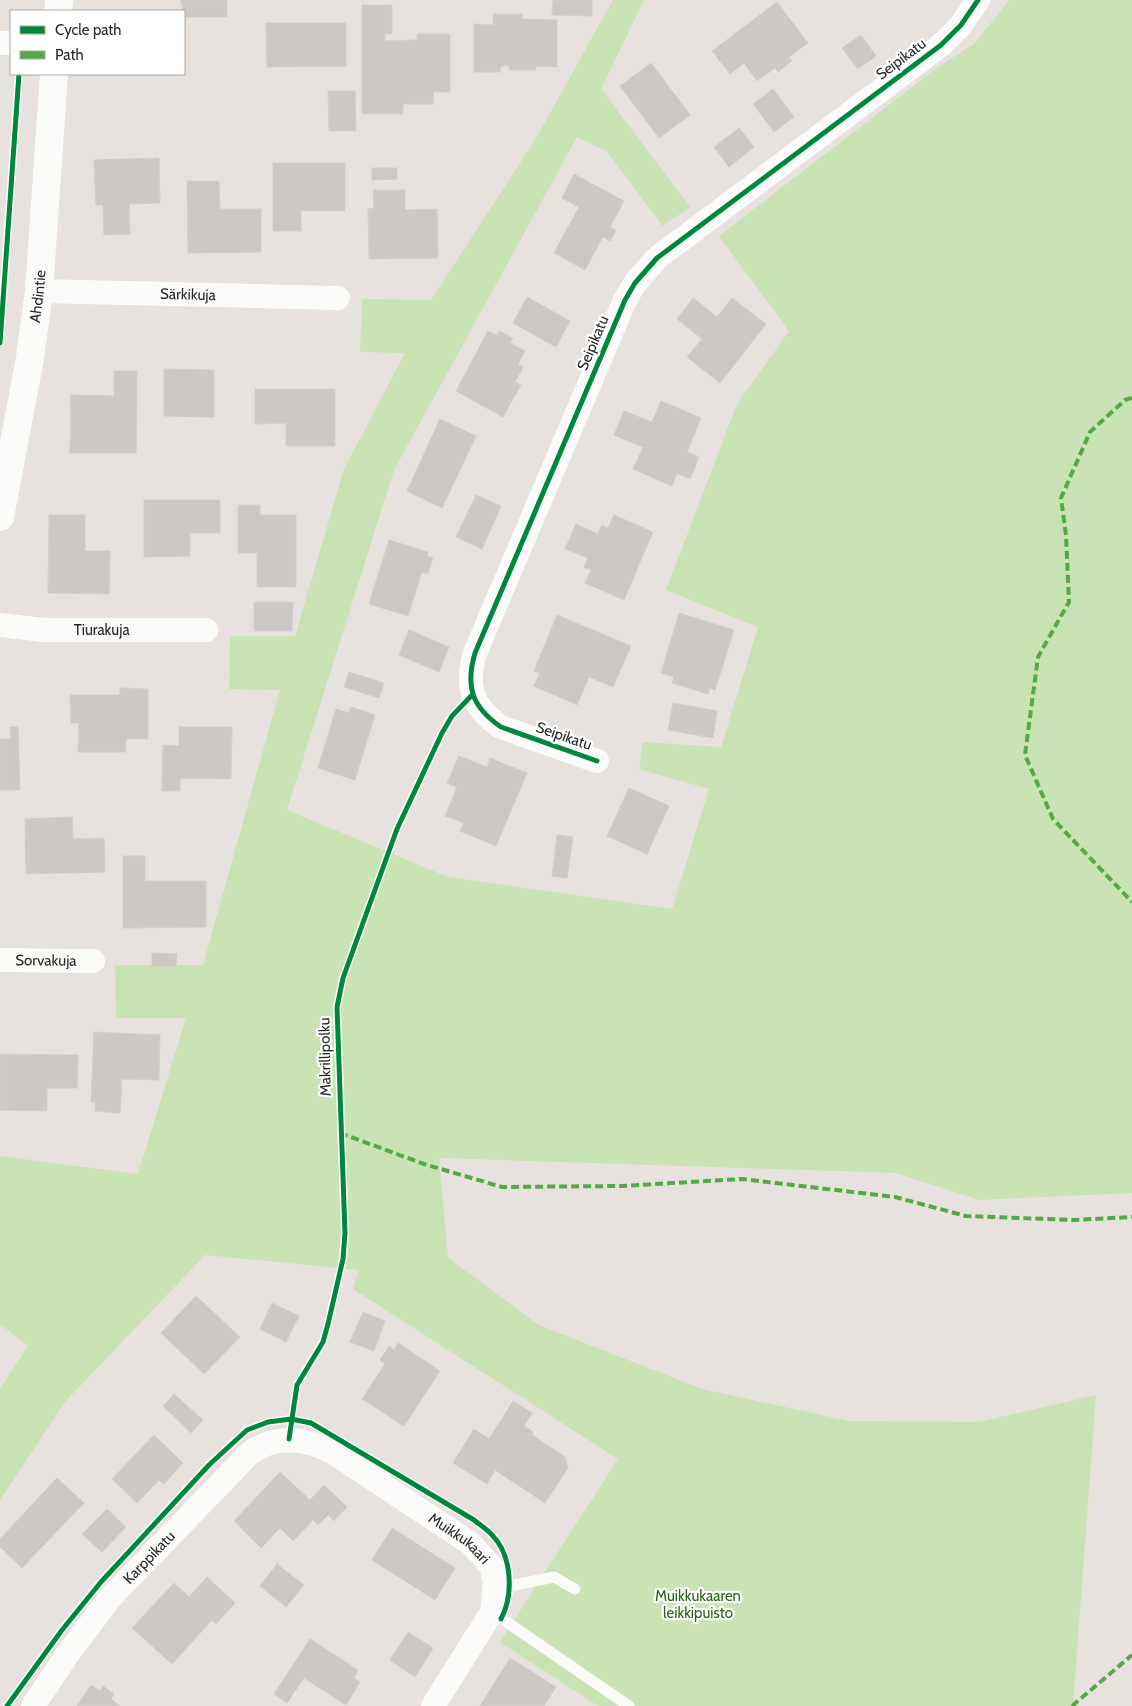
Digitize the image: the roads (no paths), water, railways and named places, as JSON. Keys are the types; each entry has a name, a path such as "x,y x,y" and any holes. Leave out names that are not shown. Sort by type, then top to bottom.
{"street":[{"name":"Seipikatu","path":"597,761 501,727 488,718 479,707 473,694 470,682 470,669 625,300 640,276 656,258 941,45 962,25 978,0"},
{"name":"Ahdintie","path":"0,517 8,430 30,358 39,291 54,75"},
{"name":"Särkikuja","path":"39,291 338,298"},
{"name":"Tiurakuja","path":"0,625 43,630 206,630"},
{"name":"Sorvakuja","path":"0,960 93,961"},
{"name":"Muikkukaari","path":"289,1439 320,1446 334,1453 470,1543 490,1566 494,1601"},
{"name":"Karppikatu","path":"33,1706 67,1655 110,1598 250,1453 274,1440 289,1439"},
{"path":"433,1706 494,1601"}],"lane":[{"path":"494,1601 554,1577 575,1589"},
{"path":"494,1601 628,1706"}],"park label":[{"name":"Muikkukaaren leikkipuisto","path":"698,1604"}]}
